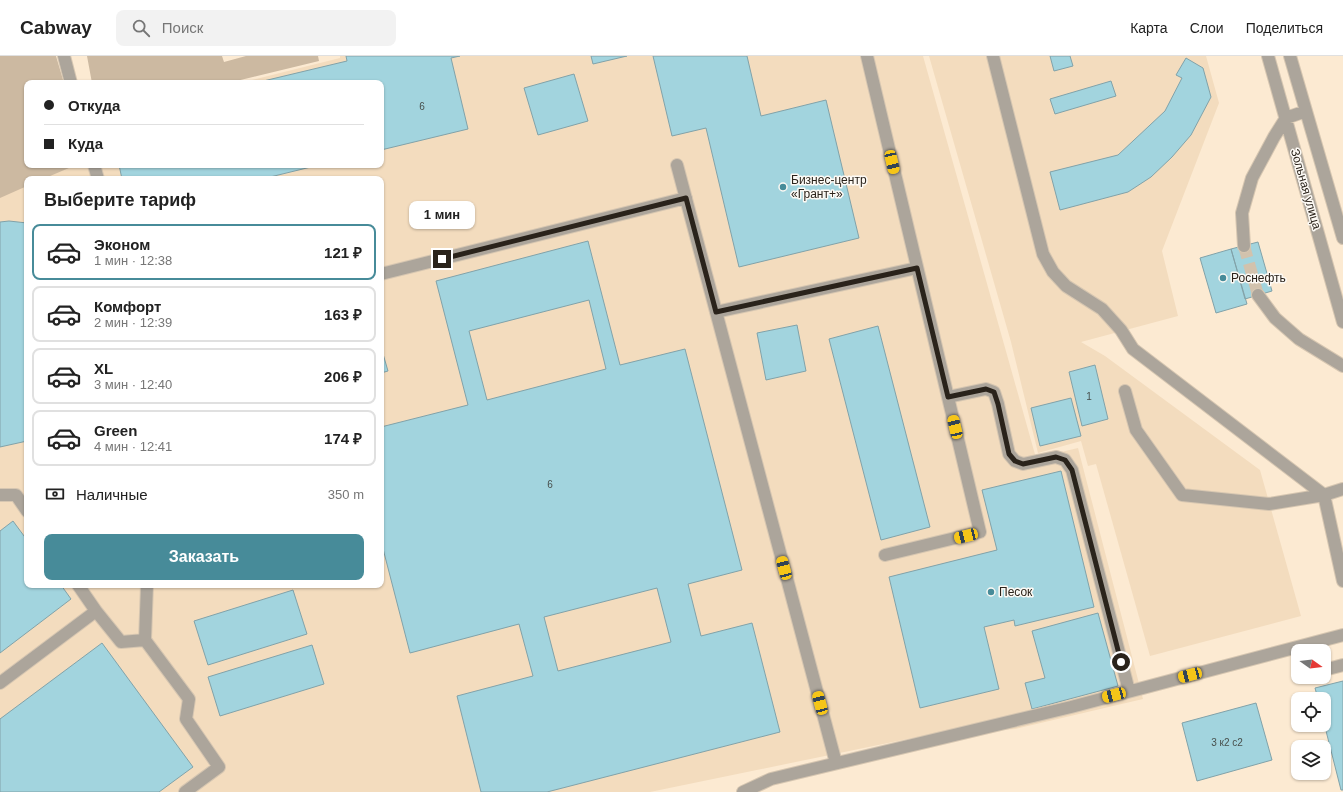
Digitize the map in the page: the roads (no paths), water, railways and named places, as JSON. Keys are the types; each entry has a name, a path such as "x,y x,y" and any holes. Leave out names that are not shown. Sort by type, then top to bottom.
{"street":[{"path":"64,56 70,80"},
{"path":"867,56 980,532 886,555"},
{"path":"993,56 1043,254 1053,272 1066,286 1102,309 1121,330 1132,349 1324,495 1343,581"},
{"name":"Зольная улица","path":"1268,56 1343,322"},
{"name":"Зольная улица","path":"1290,56 1343,238"},
{"path":"1244,246 1242,213 1252,178 1286,118 1306,111"},
{"path":"677,165 836,763"},
{"path":"384,273 686,198"},
{"path":"716,312 917,268"},
{"path":"1258,295 1275,318 1299,339 1343,366"},
{"path":"948,397 986,389 994,392 1009,454 1015,461 1023,464 1056,457 1065,460 1072,470 1129,691"},
{"path":"1125,391 1136,430 1182,495 1269,504 1324,495 1343,489"},
{"path":"0,494 16,495 24,507"},
{"path":"80,588 120,642 145,640"},
{"path":"146,588 145,640 189,699 186,719 219,768 185,792"},
{"path":"0,683 96,611"},
{"path":"743,792 771,779 1064,708 1343,635"},
{"path":"1331,668 1343,665"}],"tunnel":[{"path":"1244,246 1258,295"}],"place":[{"name":"Бизнес-центр «Грант+»","path":"783,187"},
{"name":"Роснефть","path":"1223,278"},
{"name":"Песок","path":"991,592"}]}
